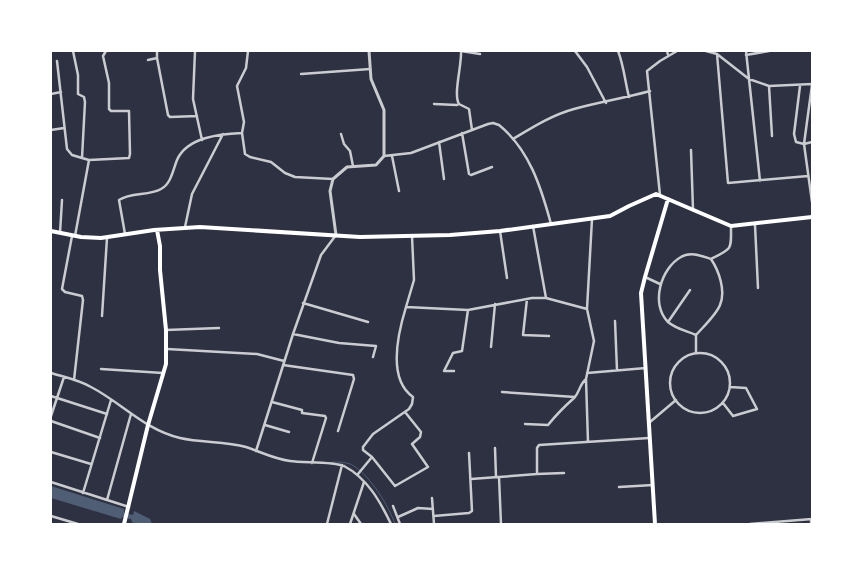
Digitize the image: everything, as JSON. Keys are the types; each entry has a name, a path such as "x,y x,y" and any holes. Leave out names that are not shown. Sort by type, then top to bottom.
{"main road":[{"path":"51,231 74,236 107,238 185,227 383,238 500,231 610,216 656,194 731,226 812,217"},
{"path":"655,524 650,422 641,294 668,199"},
{"path":"125,522 148,425 164,373 166,330 157,230"}],"street":[{"path":"73,51 78,75 78,94 84,97 85,102 82,158"},
{"path":"57,61 67,149 72,155 89,160 129,158 129,111 111,111 109,109 109,83 103,56 106,51"},
{"path":"158,51 157,58 168,115 170,117 197,116"},
{"path":"195,51 193,99 202,140"},
{"path":"248,51 246,68 237,86 244,122 242,133 245,154 250,157 271,162 285,173 295,177 333,179"},
{"path":"256,451 303,303 321,255 336,235 336,224 330,191 333,179 347,167 376,165 384,156 384,110 373,84 369,51"},
{"path":"472,130 469,109 459,104 457,98 462,62 461,51 480,54"},
{"path":"575,51 587,67 606,103"},
{"path":"618,51 624,68 625,82 629,97"},
{"path":"667,51 668,55"},
{"path":"660,195 647,71 668,55 677,51"},
{"path":"706,51 717,54 749,79 769,86 812,85 804,144 812,202"},
{"path":"746,51 760,181"},
{"path":"746,55 769,51"},
{"path":"717,54 728,183 808,176"},
{"path":"148,60 157,58"},
{"path":"301,74 370,69"},
{"path":"769,86 772,136"},
{"path":"800,86 794,134 796,142 804,144 812,142"},
{"path":"513,139 555,116 574,109 606,103 650,91"},
{"path":"51,94 61,92"},
{"path":"434,104 457,106 459,104"},
{"path":"384,156 411,153 462,133 493,123 499,125 524,152 533,170 551,224"},
{"path":"51,130 64,128"},
{"path":"125,235 119,200 161,190 170,180 177,160 185,148 202,140 224,134 242,133"},
{"path":"462,133 469,174 471,175 492,167"},
{"path":"185,227 192,194 224,134"},
{"path":"341,134 344,144 350,151 353,166"},
{"path":"439,142 444,179"},
{"path":"691,150 693,210"},
{"path":"392,156 399,191"},
{"path":"74,380 84,300 82,296 65,292 62,289 89,160"},
{"path":"60,233 62,200"},
{"path":"588,442 586,380 594,341 588,310 592,219"},
{"path":"755,224 758,288"},
{"path":"533,226 546,298"},
{"path":"711,259 729,250 731,247 731,226"},
{"path":"500,231 507,278"},
{"path":"405,412 421,432 420,437 412,444 427,465 426,469 395,486 362,447 373,434 405,412 412,404 413,397 405,391 400,381 397,366 398,330 414,280 412,236"},
{"path":"102,316 107,238"},
{"path":"696,335 675,327 668,322 661,313 658,296 660,284 671,265 682,256 694,254 711,259 718,269 722,295 720,306 696,335 696,353"},
{"path":"645,276 660,284"},
{"path":"668,322 690,290"},
{"path":"406,306 468,310 527,299 546,298 588,310"},
{"path":"527,299 523,335 550,336"},
{"path":"303,303 368,322"},
{"path":"491,347 495,304"},
{"path":"454,371 444,370 444,368 453,353 462,351 468,310"},
{"path":"615,321 617,370"},
{"path":"166,330 219,328"},
{"path":"293,334 338,343 376,346 373,357"},
{"path":"166,349 256,354 284,361"},
{"path":"696,353 711,355 721,362 728,371 730,387 723,403 710,412 702,413 687,410 676,400 670,384 675,367 688,355 696,353"},
{"path":"283,365 353,375 347,405 338,431"},
{"path":"587,373 646,368"},
{"path":"101,370 164,373"},
{"path":"51,373 91,387 148,425 180,438 220,442 285,460 342,465 358,474 380,502 390,524"},
{"path":"51,416 64,377"},
{"path":"525,424 548,425 575,397 580,384 586,380"},
{"path":"723,403 733,416 757,410 746,388 730,387"},
{"path":"502,392 575,397"},
{"path":"51,396 106,414"},
{"path":"83,493 111,400"},
{"path":"650,422 676,400"},
{"path":"272,402 302,410 302,413 325,416 326,418 312,463"},
{"path":"107,500 131,414"},
{"path":"51,421 100,438"},
{"path":"265,425 289,432"},
{"path":"537,474 537,448 540,445 650,438"},
{"path":"495,448 501,524"},
{"path":"51,452 91,464"},
{"path":"434,516 469,513 472,511 469,453"},
{"path":"358,474 372,457"},
{"path":"327,524 342,465"},
{"path":"471,479 564,473"},
{"path":"51,482 128,506"},
{"path":"350,524 364,482"},
{"path":"619,487 653,485"},
{"path":"432,498 434,524"},
{"path":"393,506 400,524"},
{"path":"398,516 418,508 433,509"},
{"path":"354,514 361,524"},
{"path":"51,516 78,524"},
{"path":"750,524 811,519 811,524"}],"water":[{"path":"51,486 124,509 124,513 133,515 134,511 150,519 152,524 133,524 131,519 122,517 121,519 51,498"}],"waterway":[{"path":"333,462 344,462 352,465 360,471 384,500 395,524"}]}
